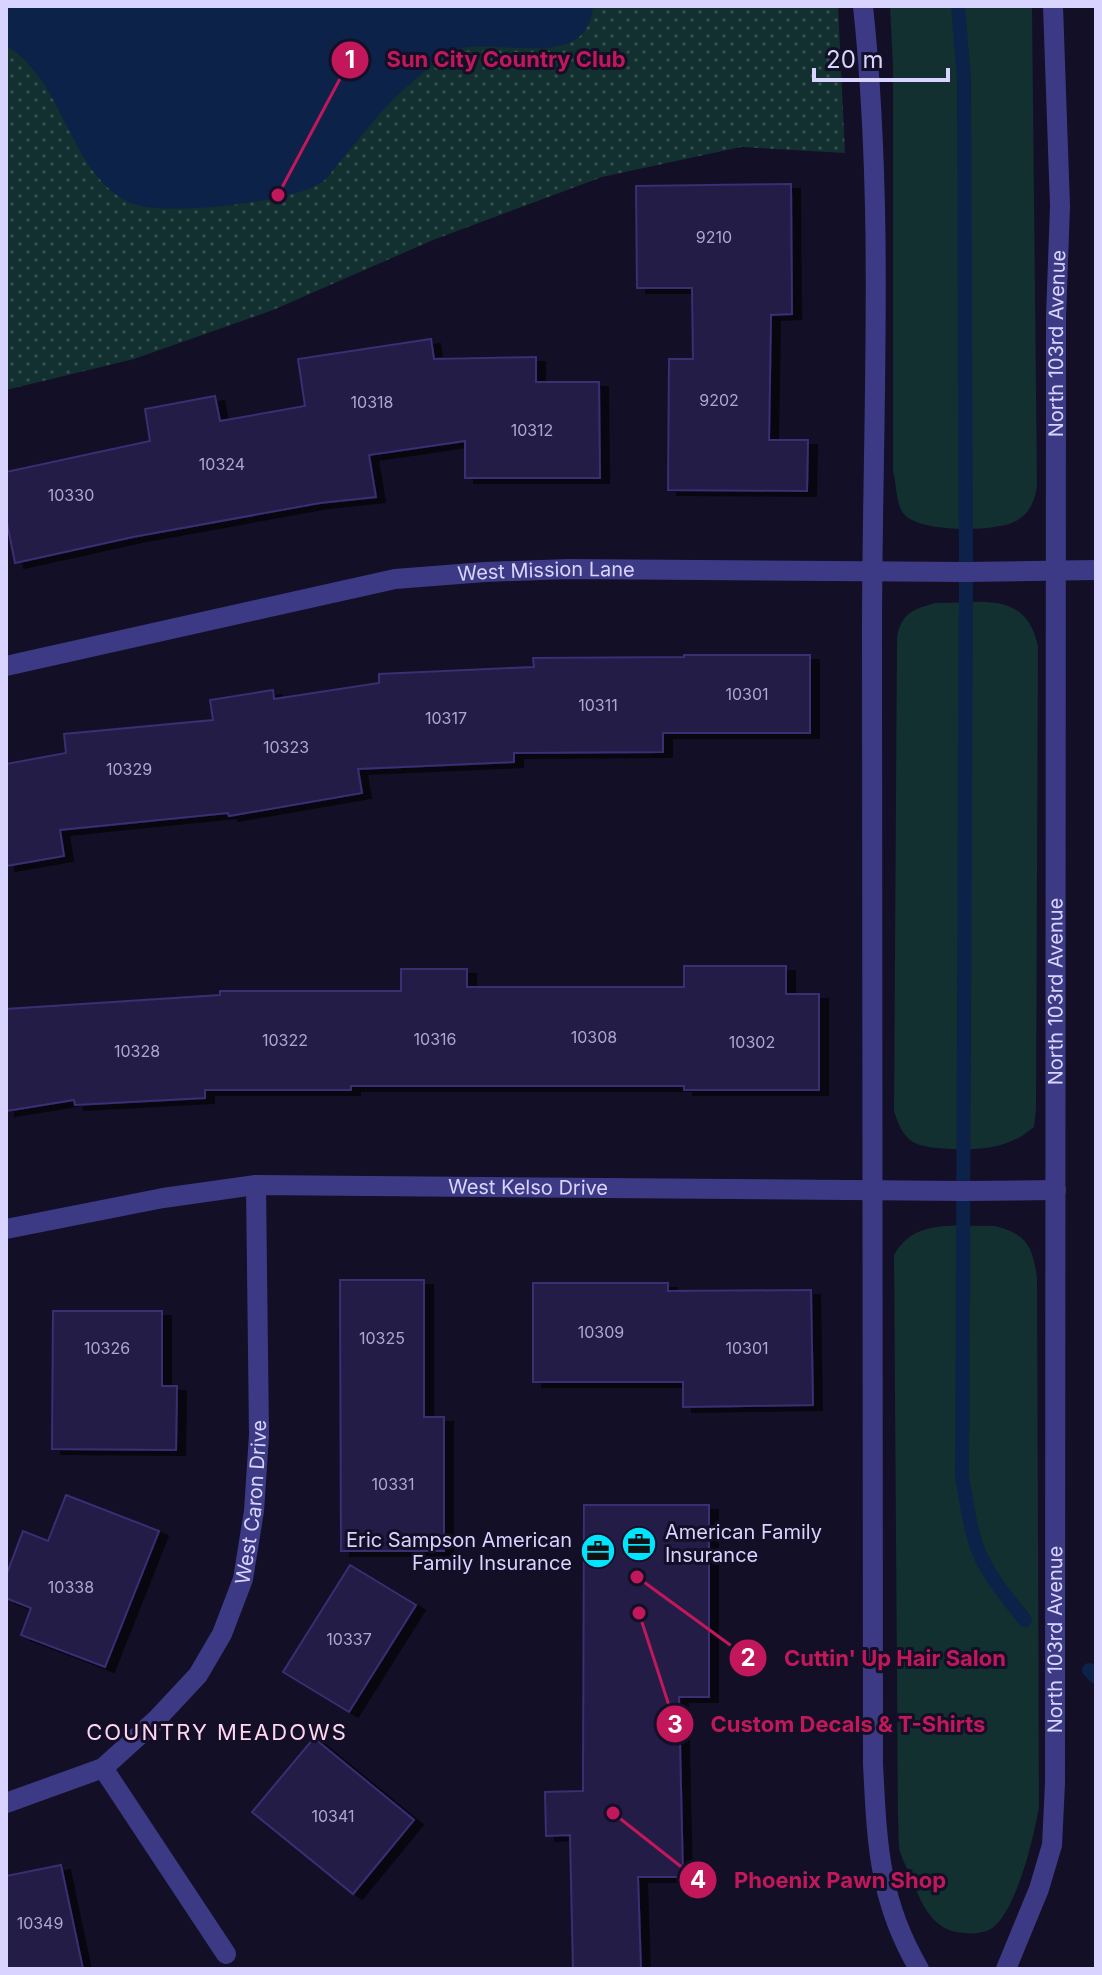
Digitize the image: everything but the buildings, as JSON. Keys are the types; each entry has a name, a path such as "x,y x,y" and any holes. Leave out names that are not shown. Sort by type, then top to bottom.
{"street":[{"path":"863,6 875,211 872,572 873,1764 877,1842 888,1901 919,1969"},
{"name":"North 103rd Avenue","path":"1006,1969 1039,1889 1052,1845 1055,1783 1056,317 1060,206 1053,6"},
{"name":"West Mission Lane","path":"6,666 395,579 568,569 872,572 1096,570"},
{"name":"West Kelso Drive","path":"6,1229 163,1198 256,1185 1056,1190"},
{"name":"West Caron Drive","path":"6,1803 103,1768 156,1720 198,1675 222,1634 243,1579 254,1511 259,1435 256,1185"},
{"path":"103,1768 226,1954"}],"green space":[{"path":"6,6 838,6 845,153 741,147 602,177 433,240 273,310 134,359 6,390"},
{"path":"890,6 1032,6 1037,487 1027,512 1019,519 990,528 956,529 923,524 903,513 898,498 893,470 893,67"},
{"path":"985,602 1012,608 1032,628 1038,646 1036,1109 1034,1127 1015,1140 984,1148 951,1149 917,1144 903,1132 894,1111 897,637 902,622 910,613 936,603"},
{"path":"995,1226 1014,1233 1026,1243 1037,1278 1039,1806 1022,1874 1007,1910 989,1930 968,1933 945,1928 931,1916 916,1890 899,1848 894,1255 903,1243 925,1229"}],"water":[{"path":"6,6 593,6 586,28 572,41 552,47 480,46 459,49 443,56 391,102 321,183 306,190 256,201 170,208 131,203 110,190 94,172 42,81 26,61 6,45"}],"waterway":[{"path":"958,6 964,80 966,572 962,1477 977,1548 996,1582 1025,1620"},
{"path":"1089,1670 1096,1677"}],"place":[{"name":"Sun City Country Club","path":"278,195"},
{"name":"American Family Insurance","path":"639,1544"},
{"name":"Eric Sampson American Family Insurance","path":"598,1551"},
{"name":"Cuttin' Up Hair Salon","path":"637,1577"},
{"name":"Custom Decals & T-Shirts","path":"639,1613"},
{"name":"Phoenix Pawn Shop","path":"613,1813"}],"district":[{"name":"COUNTRY MEADOWS","path":"217,1732"}]}
